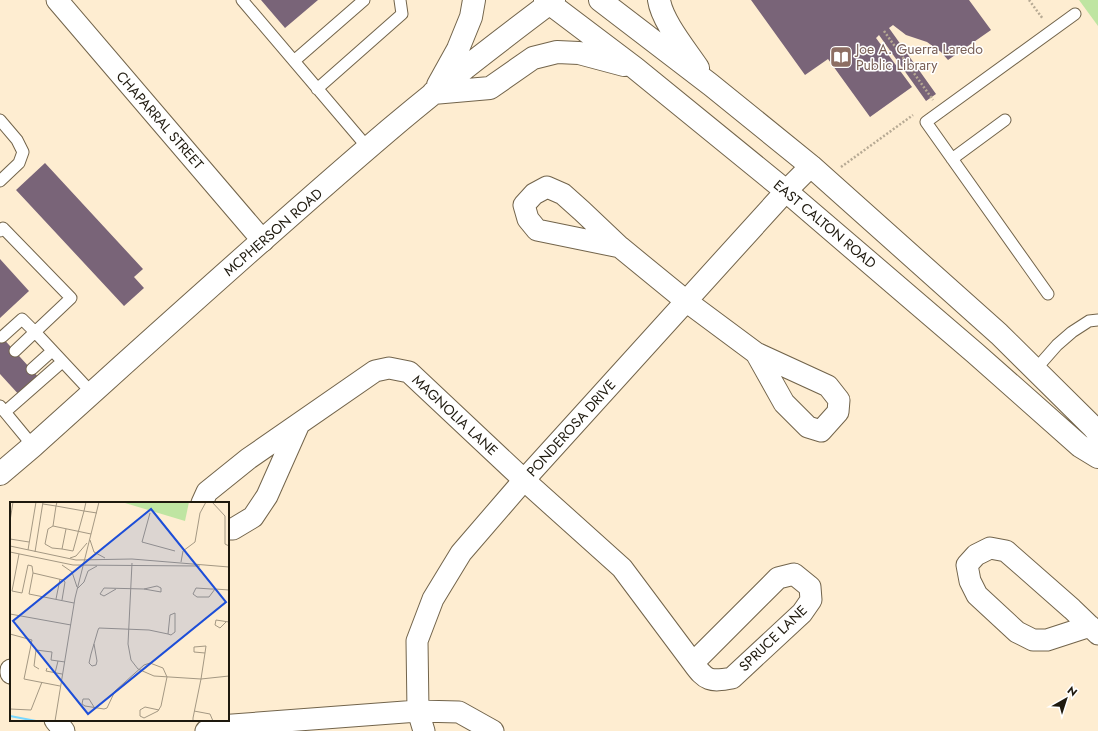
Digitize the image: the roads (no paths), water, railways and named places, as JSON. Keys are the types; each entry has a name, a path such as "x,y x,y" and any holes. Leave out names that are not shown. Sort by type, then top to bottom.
{"main road":[{"path":"434,93 458,49 471,17 474,0"},
{"path":"600,0 711,85 811,166 999,334 1098,433"},
{"path":"659,0 669,26 711,85"},
{"name":"MCPHERSON ROAD","path":"0,474 368,148 549,1"},
{"name":"EAST CALTON ROAD","path":"549,1 786,191 975,353 1080,446 1098,457"},
{"path":"434,93 490,88 532,58 558,52 579,53 634,68"},
{"path":"975,353 999,334"}],"street":[{"name":"CHAPARRAL STREET","path":"57,0 263,240"},
{"name":"PONDEROSA DRIVE","path":"424,731 418,711 418,641 433,599 461,554 524,480 786,191 811,166"},
{"path":"620,247 686,301 756,353"},
{"name":"MAGNOLIA LANE","path":"202,502 206,492 248,459 375,370 389,368 409,372 524,480"},
{"path":"229,529 233,529 253,517 267,496 300,423"},
{"name":"SPRUCE LANE","path":"524,480 622,568 693,663 702,675 716,681 732,678 802,613 811,600 810,588 794,574 778,578 693,663"},
{"path":"990,548 1006,551 1094,630 1047,640 1034,640 1017,632 977,595 970,581 967,565 976,555 990,548"},
{"path":"206,731 219,726 418,711 459,712 493,731"}],"lane":[{"path":"242,0 368,148"},
{"path":"294,61 364,0"},
{"path":"317,89 402,14 400,0"},
{"path":"1048,294 926,122 1074,14"},
{"path":"0,120 17,140 23,152 19,163 0,181"},
{"path":"952,159 1005,120"},
{"path":"2,230 71,298 15,351"},
{"path":"2,337 22,319 92,394"},
{"path":"1035,370 1057,345 1072,332 1089,321 1098,320"},
{"path":"32,370 52,351"},
{"path":"33,446 2,409 62,362"}],"place":[{"name":"Joe A. Guerra Laredo Public Library","path":"841,57"}]}
